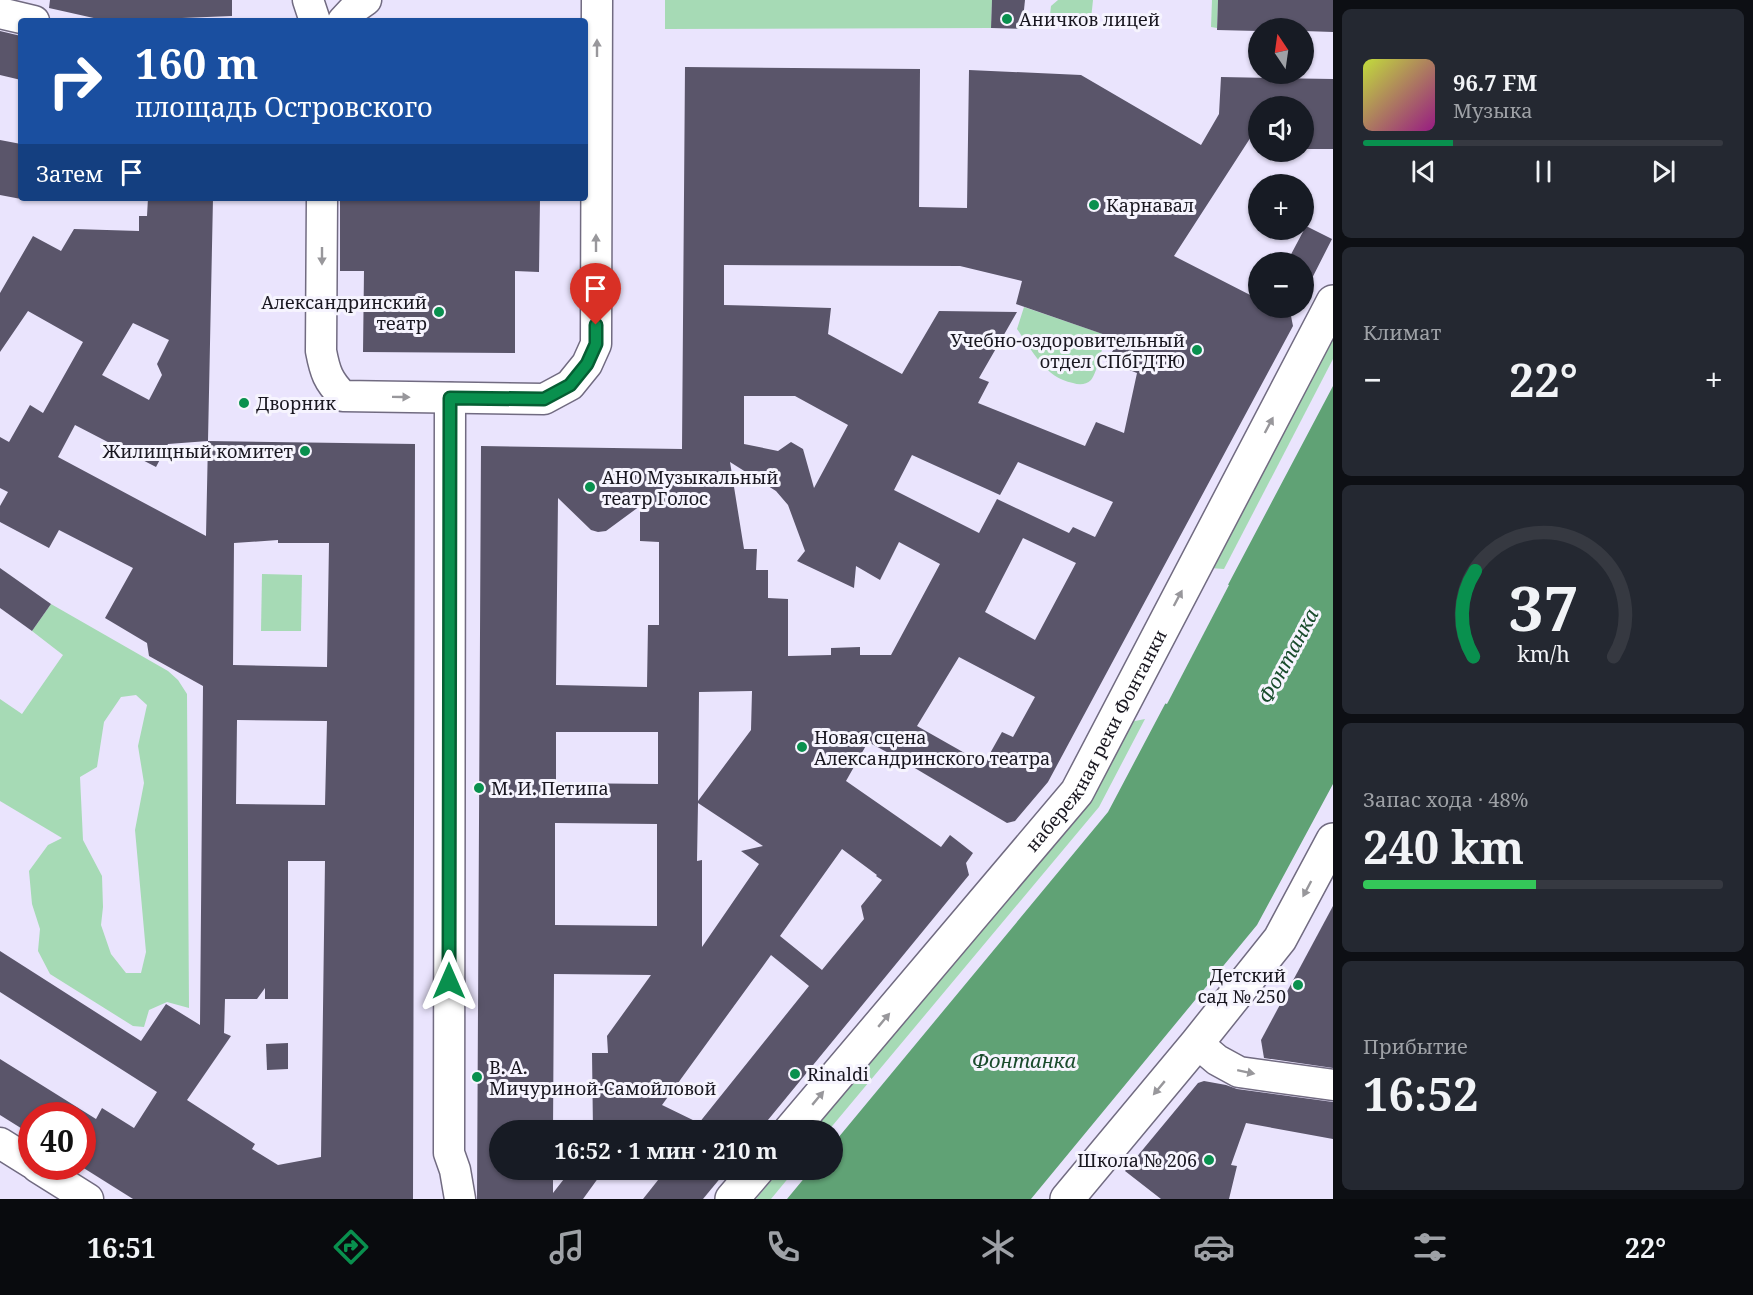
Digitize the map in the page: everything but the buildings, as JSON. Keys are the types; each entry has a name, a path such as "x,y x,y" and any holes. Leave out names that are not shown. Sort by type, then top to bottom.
{"main road":[{"name":"набережная реки Фонтанки","path":"799,1120 1077,792 1333,302"},
{"path":"1067,1199 1280,939 1333,840"},
{"path":"732,1199 748,1180"}],"street":[{"path":"308,0 314,18"},
{"path":"346,18 366,0"},
{"path":"322,201 321,351 324,369 331,385 343,396 544,399 570,385 587,364 596,344 597,0"},
{"path":"0,13 21,18"},
{"path":"450,398 449,1153 455,1170 460,1199"},
{"path":"1197,1043 1217,1060 1239,1072 1333,1085"},
{"path":"0,1143 18,1154"},
{"path":"438,1199 443,1169 449,1153"},
{"path":"58,1180 88,1199"}],"shaded area":[{"path":"665,0 992,0 991,28 665,29"},
{"path":"1058,0 1093,0 1091,19 1050,15 1051,6"},
{"path":"1212,0 1218,0 1217,28 1211,27"},
{"path":"1024,307 1106,335 1098,365 1091,380 1087,383 1075,384 1063,380 1040,362 1017,329"},
{"path":"1333,334 1333,359 1224,569 1210,568"},
{"path":"262,574 302,575 301,631 261,631"},
{"path":"51,604 168,671 178,680 187,694 189,1008 167,1002 149,1010 144,1027 133,1026 50,974 38,951 40,929 32,904 29,871 48,845 62,838 0,801 0,699 22,714 63,655 32,631","holes":["136,695 147,705 138,746 144,783 135,830 146,952 141,973 126,973 111,954 101,925 102,876 83,840 80,777 97,767 104,722 121,697"]},
{"path":"1145,719 1099,807 837,1120 821,1120 1089,801 1130,722"},
{"path":"772,1180 787,1180 771,1199 756,1199"}],"water":[{"name":"Фонтанка","path":"1333,386 1333,784 1257,925 1031,1199 787,1199 803,1180 843,1180 843,1132 1108,812"}],"pier":[{"path":"1226,584 1229,585 1167,704 1164,703"}],"place":[{"name":"Аничков лицей","path":"1007,19"},
{"name":"Карнавал","path":"1094,205"},
{"name":"Александринский театр","path":"439,312"},
{"name":"Учебно-оздоровительный отдел СПбГДТЮ","path":"1197,350"},
{"name":"Дворник","path":"244,403"},
{"name":"Жилищный комитет","path":"305,451"},
{"name":"АНО Музыкальный театр Голос","path":"590,487"},
{"name":"Новая сцена Александринского театра","path":"802,747"},
{"name":"М. И. Петипа","path":"479,788"},
{"name":"Детский сад № 250","path":"1298,985"},
{"name":"Rinaldi","path":"795,1074"},
{"name":"В. А. Мичуриной-Самойловой","path":"477,1077"},
{"name":"Школа № 206","path":"1209,1160"}],"route":[{"path":"449,981 450,398 544,399 570,385 587,364 596,344 596,325"}]}
